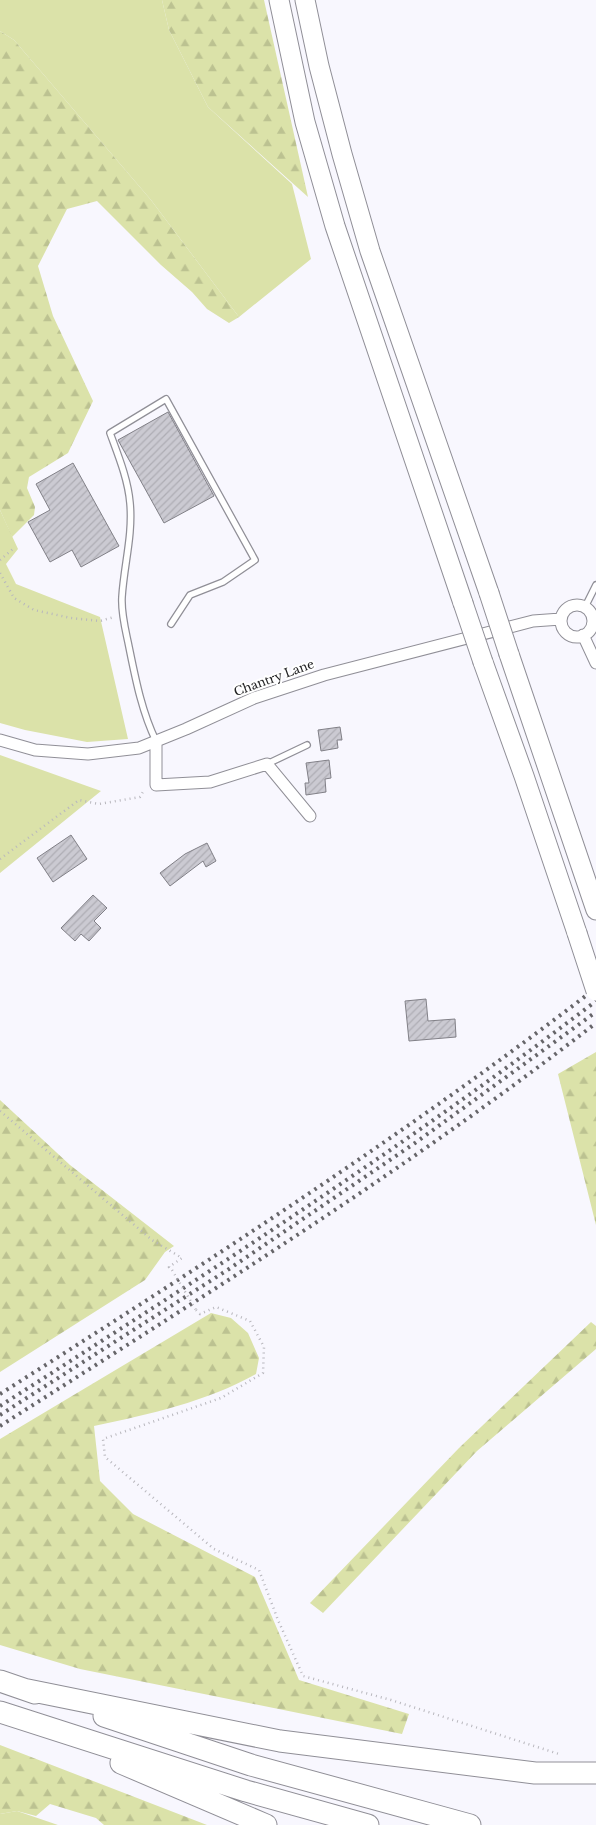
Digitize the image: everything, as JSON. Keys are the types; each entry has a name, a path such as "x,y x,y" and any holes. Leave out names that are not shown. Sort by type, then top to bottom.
{"highway":[{"path":"0,1681 250,1765 470,1825"},
{"path":"23,1689 280,1741 535,1773 596,1773"},
{"path":"0,1712 246,1791 368,1825"},
{"path":"57,1731 148,1776 266,1825"}],"main road":[{"path":"279,0 305,122 335,226 483,662 578,933 596,991"},
{"path":"305,0 319,66 370,251 489,593 508,654 596,910"}],"street":[{"path":"580,605 585,607 592,620 590,629 583,635 578,636 568,633 562,625 561,619 562,614 570,607 580,605"},
{"name":"Chantry Lane","path":"0,740 35,750 88,754 139,748 254,698 324,675 533,621 561,619"},
{"path":"583,635 596,663"},
{"path":"156,741 156,785 210,782 267,764 310,816"}],"lane":[{"path":"156,741 149,727 139,694 123,615 122,599 132,526 130,500 110,433 166,399 255,560 223,582 190,595 172,624"},
{"path":"585,607 596,585"},
{"path":"267,764 307,744"}],"path":[{"path":"0,560 14,548"},
{"path":"0,572 14,598 34,610 71,618 100,620 123,615"},
{"path":"0,860 79,800 99,804 140,797"},
{"path":"0,1111 152,1240 182,1258 168,1266 200,1314 216,1307 250,1321 264,1347 263,1373 221,1398 103,1439 105,1456 214,1549 259,1570 302,1676 391,1700 557,1754 565,1754"}],"green space":[{"path":"0,0 162,0 169,30 208,107 292,184 311,259 239,317 151,200 14,40 0,31"},
{"path":"162,0 264,0 308,197 208,107 169,30"},
{"path":"0,31 14,40 151,200 239,317 229,323 207,309 192,292 161,265 97,201 67,209 38,266 53,316 93,401 68,453 29,477 27,488 35,507 34,515 12,537 0,510"},
{"path":"0,510 18,549 6,564 16,584 100,617 128,739 87,742 25,730 0,723"},
{"path":"0,755 101,791 0,873"},
{"path":"596,1052 596,1225 558,1074"},
{"path":"0,1100 70,1165 174,1246 165,1252 145,1280 0,1372"},
{"path":"211,1313 231,1318 248,1333 259,1358 256,1374 198,1400 157,1412 94,1426 100,1481 133,1514 255,1577 299,1680 409,1714 402,1734 80,1669 0,1645 0,1439"},
{"path":"591,1322 596,1326 596,1349 477,1451 323,1613 310,1603 459,1448"},
{"path":"0,1745 207,1825 104,1825 96,1818 50,1804 36,1816 17,1811 0,1814"},
{"path":"17,1811 58,1825 0,1825 0,1814"}],"building":[{"path":"168,412 214,496 164,523 118,440"},
{"path":"73,463 119,546 81,567 72,550 50,562 28,522 50,510 36,484"},
{"path":"340,727 342,740 337,740 338,748 321,751 318,730"},
{"path":"329,760 331,778 325,779 326,792 306,795 305,783 309,783 306,763"},
{"path":"71,835 87,859 53,882 37,858"},
{"path":"207,843 216,861 206,867 203,861 170,886 160,873 185,854"},
{"path":"93,895 107,908 94,921 101,928 89,941 81,934 75,941 61,928"},
{"path":"426,999 428,1021 455,1019 456,1037 409,1041 405,1001"}],"railway":[{"path":"0,1394 227,1248 377,1147 596,988"},
{"path":"0,1406 302,1210 451,1108 596,1001"},
{"path":"0,1415 229,1269 415,1143 596,1012"},
{"path":"0,1426 228,1281 378,1181 452,1130 596,1023"}]}
